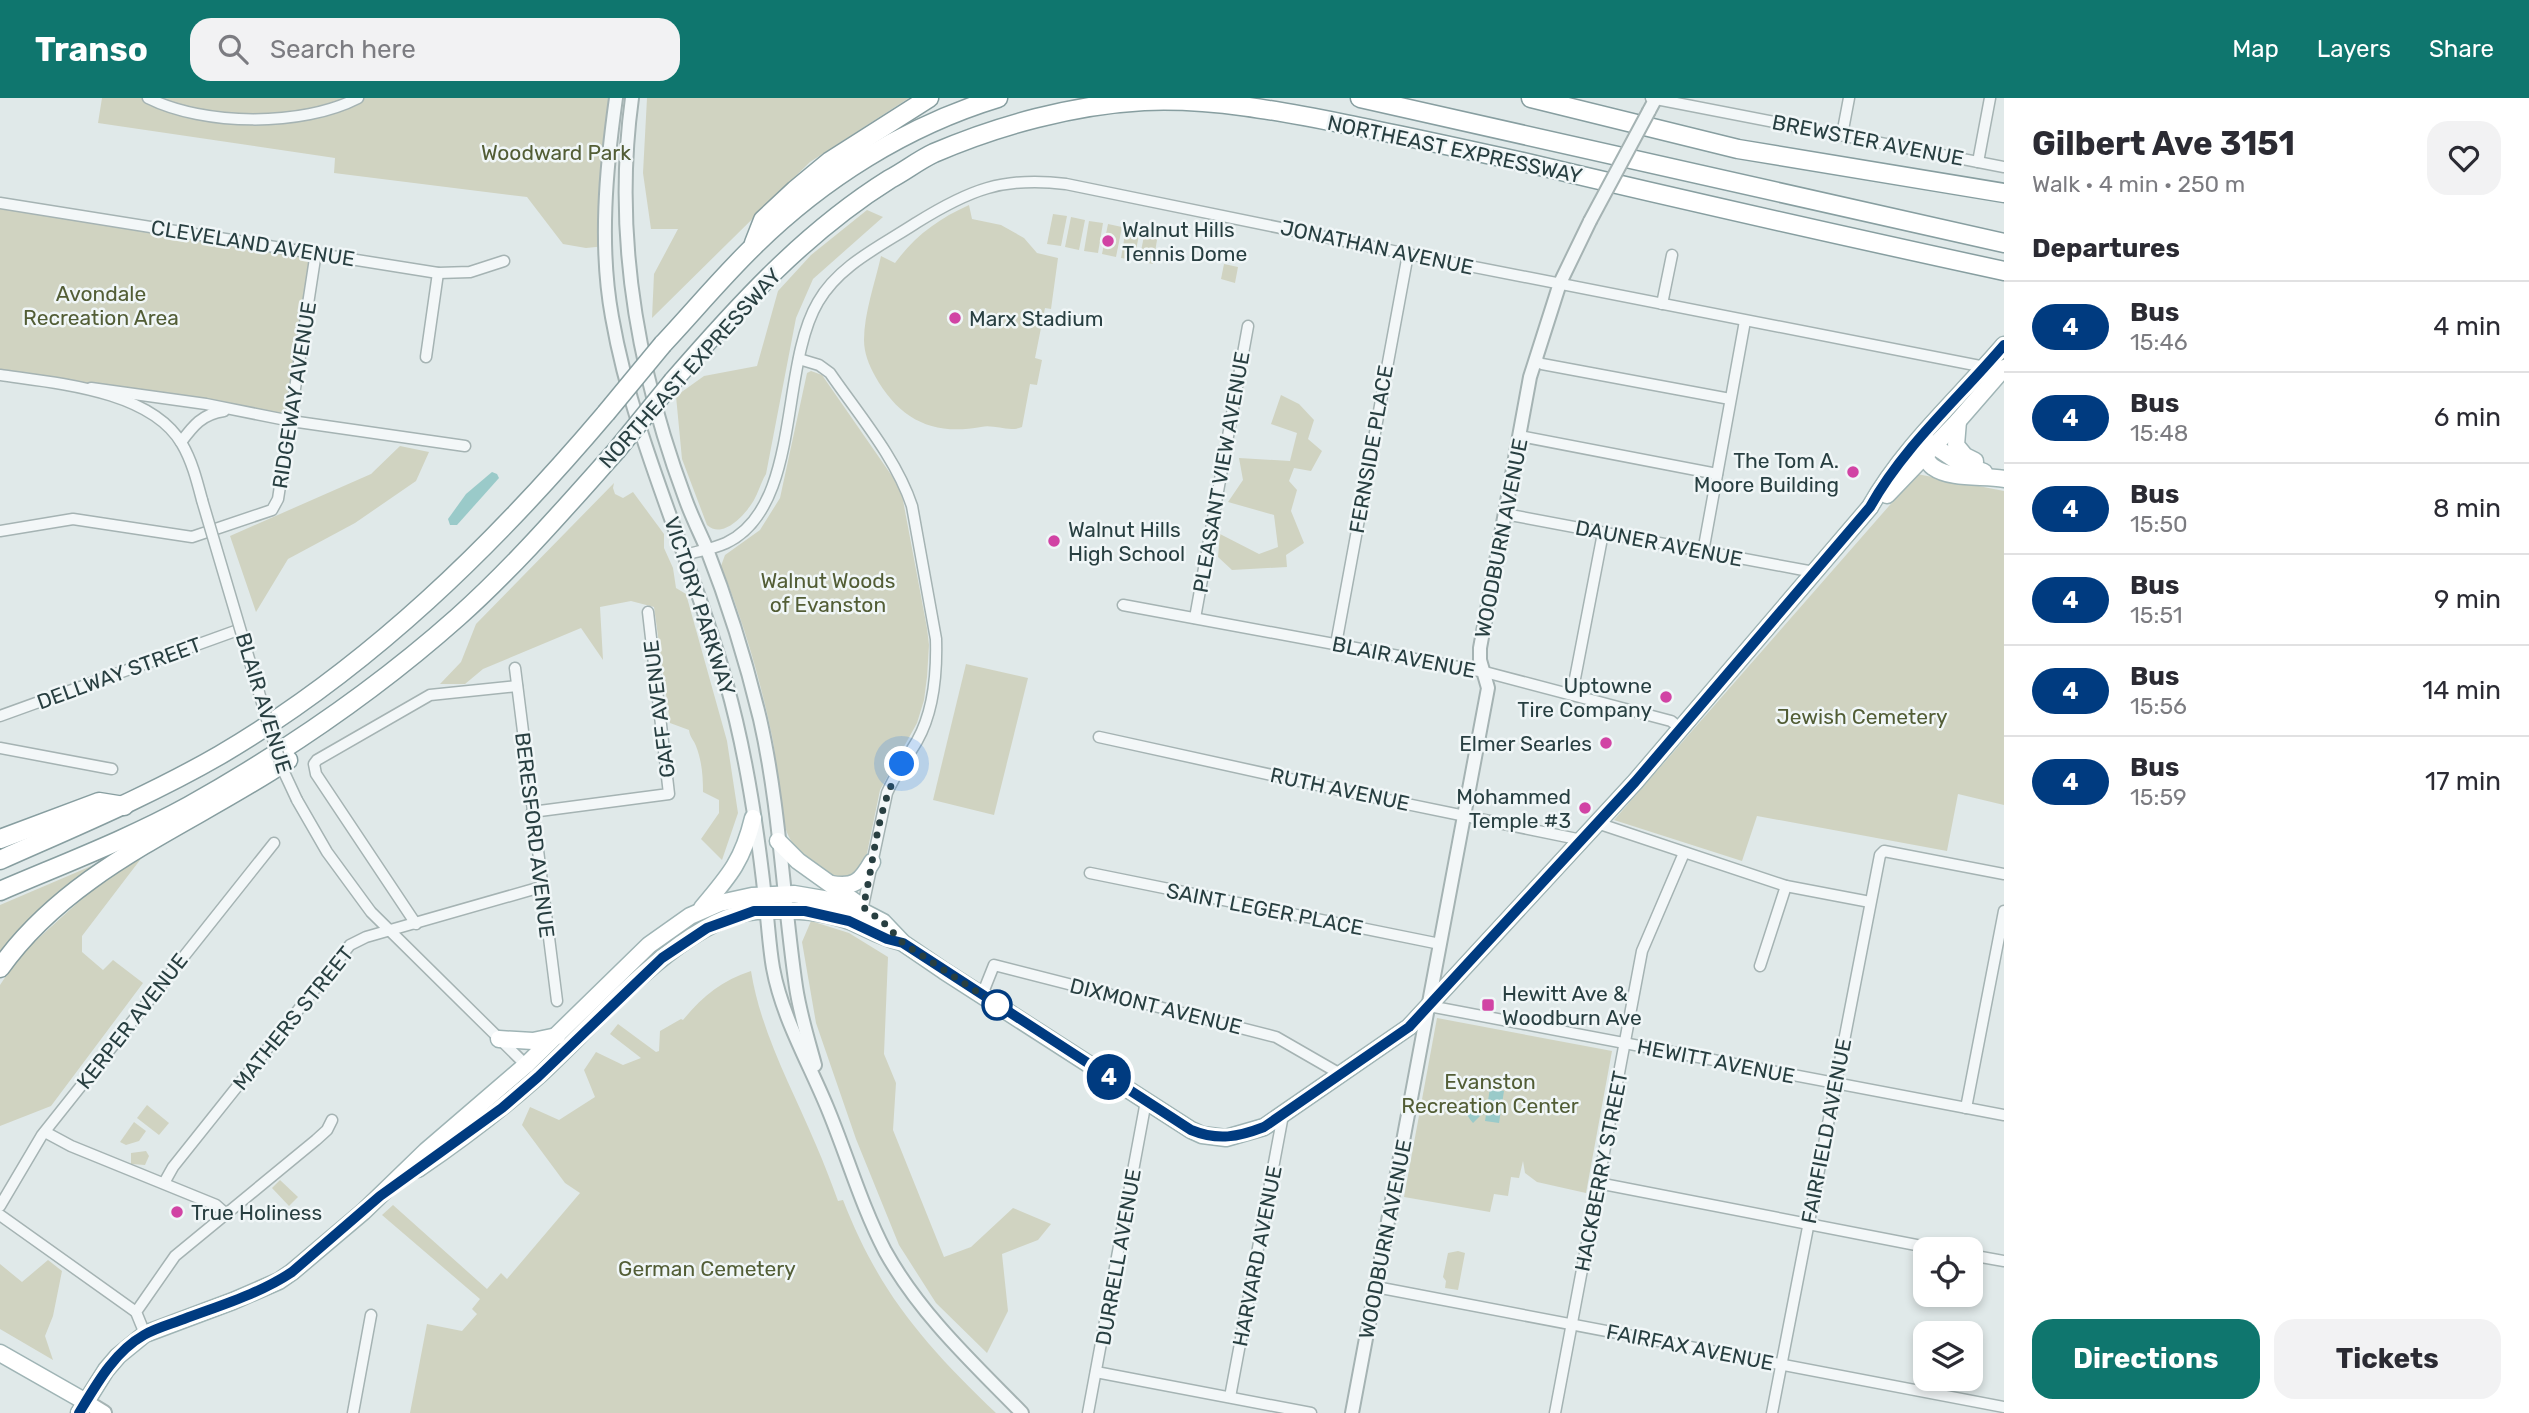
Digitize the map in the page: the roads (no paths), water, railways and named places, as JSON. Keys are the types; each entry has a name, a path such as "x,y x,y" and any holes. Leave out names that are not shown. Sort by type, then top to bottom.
{"highway":[{"path":"753,247 763,219 795,190 830,161 929,98"},
{"name":"NORTHEAST EXPRESSWAY","path":"0,860 124,806 219,756 348,669 456,575 540,489 663,344 753,247 809,198 891,143 945,117 998,98"},
{"name":"NORTHEAST EXPRESSWAY","path":"1360,98 2004,243"},
{"path":"1531,98 1738,149 2004,193"},
{"name":"NORTHEAST EXPRESSWAY","path":"0,891 188,806 343,709 460,615 536,540 744,302 799,248 861,199 931,155 988,133 1050,115 1145,101 1190,101 1247,106 1448,145 2004,271"},
{"path":"0,968 24,937 62,900 121,858 251,785 327,733 343,709"},
{"path":"0,839 99,802 124,806"}],"main road":[{"path":"82,1407 112,1363 145,1334 233,1301 279,1281 292,1272 380,1196 426,1151 532,1071 677,946 720,922 754,911 786,894 829,900 883,922 903,943 1191,1130 1214,1137 1242,1135 1264,1127 1409,1027 1429,1006 1582,840 1680,728 1870,507 1880,489 1924,445 2004,345"},
{"path":"1924,445 1958,421 2004,368"},
{"path":"1958,421 1956,445 1965,456 2001,476"},
{"path":"1924,445 1958,462 2001,476"},
{"path":"701,911 733,872 741,857 753,818"},
{"path":"778,841 798,861 831,884 887,939 903,943"},
{"path":"831,884 844,886 857,882 872,862"},
{"path":"532,1071 557,1036 649,945 667,930 701,911 735,899 766,903 788,911 861,915"},
{"path":"499,1039 533,1041 557,1036"},
{"path":"0,1353 82,1407 104,1413"}],"street":[{"path":"148,98 185,111 267,120 314,114 358,98"},
{"name":"VICTORY PARKWAY","path":"616,98 607,198 606,257 611,317 628,393 712,635 736,718 781,1002 827,1109 871,1223 899,1275 961,1353 1022,1413"},
{"name":"VICTORY PARKWAY","path":"632,98 624,191 632,302 639,343 685,499 706,549 751,685 761,724 800,1007 827,1109"},
{"path":"1842,135 1849,98"},
{"path":"1978,162 1990,98"},
{"name":"BREWSTER AVENUE","path":"1653,102 2004,166"},
{"name":"WOODBURN AVENUE","path":"1352,1413 1466,816 1488,688 1480,660 1480,648 1535,360 1560,283 1653,102"},
{"name":"JONATHAN AVENUE","path":"685,555 727,543 757,517 766,503 775,477 805,332 817,303 836,278 950,202 972,192 1006,183 1026,181 1066,184 1985,367"},
{"name":"CLEVELAND AVENUE","path":"0,204 439,273 470,272 505,261"},
{"name":"RIDGEWAY AVENUE","path":"0,531 73,519 192,537 272,510 278,499 316,252"},
{"name":"FERNSIDE PLACE","path":"1336,644 1408,254"},
{"path":"1662,304 1672,255"},
{"path":"426,357 439,273"},
{"path":"1703,552 1745,321"},
{"name":"PLEASANT VIEW AVENUE","path":"1195,618 1248,326"},
{"path":"799,359 818,365 830,373 892,464 907,491 936,639 929,711 917,741 893,778 887,793 861,915"},
{"path":"1535,360 1613,378 1730,399"},
{"name":"BLAIR AVENUE","path":"0,375 91,388 142,409 163,424 181,442 191,463 283,770 327,852 356,894 388,931 532,1071"},
{"path":"91,388 465,446"},
{"path":"181,442 201,418 211,413 231,410"},
{"path":"1520,436 1717,474"},
{"name":"DAUNER AVENUE","path":"1505,514 1814,572"},
{"path":"1572,694 1603,533"},
{"name":"BLAIR AVENUE","path":"1123,605 1485,673 1671,721 1680,728"},
{"name":"GAFF AVENUE","path":"532,812 669,794 648,612"},
{"name":"DELLWAY STREET","path":"0,716 238,630"},
{"name":"BERESFORD AVENUE","path":"516,668 557,1001"},
{"path":"416,924 316,774 314,764 430,695 517,686"},
{"name":"RUTH AVENUE","path":"1099,737 1582,840"},
{"path":"0,748 112,769"},
{"path":"1597,823 1786,886 1870,902"},
{"name":"KERPER AVENUE","path":"0,1206 45,1132 274,843"},
{"name":"FAIRFIELD AVENUE","path":"1772,1413 1880,855 1884,851 2004,874"},
{"name":"HACKBERRY STREET","path":"1555,1413 1642,951 1684,853"},
{"name":"SAINT LEGER PLACE","path":"1090,873 1440,944"},
{"path":"1760,966 1786,886"},
{"name":"MATHERS STREET","path":"164,1183 179,1159 350,945 388,931 541,887"},
{"path":"1966,1108 2004,911"},
{"name":"DIXMONT AVENUE","path":"982,995 993,965 1276,1037 1342,1075"},
{"name":"HEWITT AVENUE","path":"1429,1006 2004,1115"},
{"name":"DURRELL AVENUE","path":"1088,1413 1146,1101"},
{"name":"HARVARD AVENUE","path":"1230,1397 1283,1115"},
{"path":"136,1312 176,1256 316,1140 327,1130 332,1120"},
{"path":"45,1132 81,1150 216,1205 225,1213"},
{"path":"1598,1183 1913,1244"},
{"path":"0,1215 136,1312 145,1334"},
{"path":"1983,1257 2004,1261"},
{"name":"FAIRFAX AVENUE","path":"1376,1287 2004,1407"},
{"path":"353,1413 371,1315"},
{"path":"1096,1372 1311,1413"}],"water":[{"path":"492,472 499,478 457,525 450,525 448,519 466,494"},
{"path":"1490,1088 1504,1091 1499,1123 1485,1121 1486,1115 1482,1114 1473,1123 1467,1113 1470,1099 1472,1095 1488,1101"}],"place":[{"name":"Walnut Hills Tennis Dome","path":"1108,241"},
{"name":"Marx Stadium","path":"955,318"},
{"name":"The Tom A. Moore Building","path":"1853,472"},
{"name":"Walnut Hills High School","path":"1054,541"},
{"name":"Uptowne Tire Company","path":"1666,697"},
{"name":"Elmer Searles","path":"1606,743"},
{"name":"Mohammed Temple #3","path":"1585,808"},
{"name":"Hewitt Ave & Woodburn Ave","path":"1488,1005"},
{"name":"True Holiness","path":"177,1212"}],"park label":[{"name":"Woodward Park","path":"556,152"},
{"name":"Avondale Recreation Area","path":"101,305"},
{"name":"Walnut Woods of Evanston","path":"828,592"},
{"name":"Jewish Cemetery","path":"1862,716"},
{"name":"Evanston Recreation Center","path":"1490,1093"},
{"name":"German Cemetery","path":"707,1268"}]}
